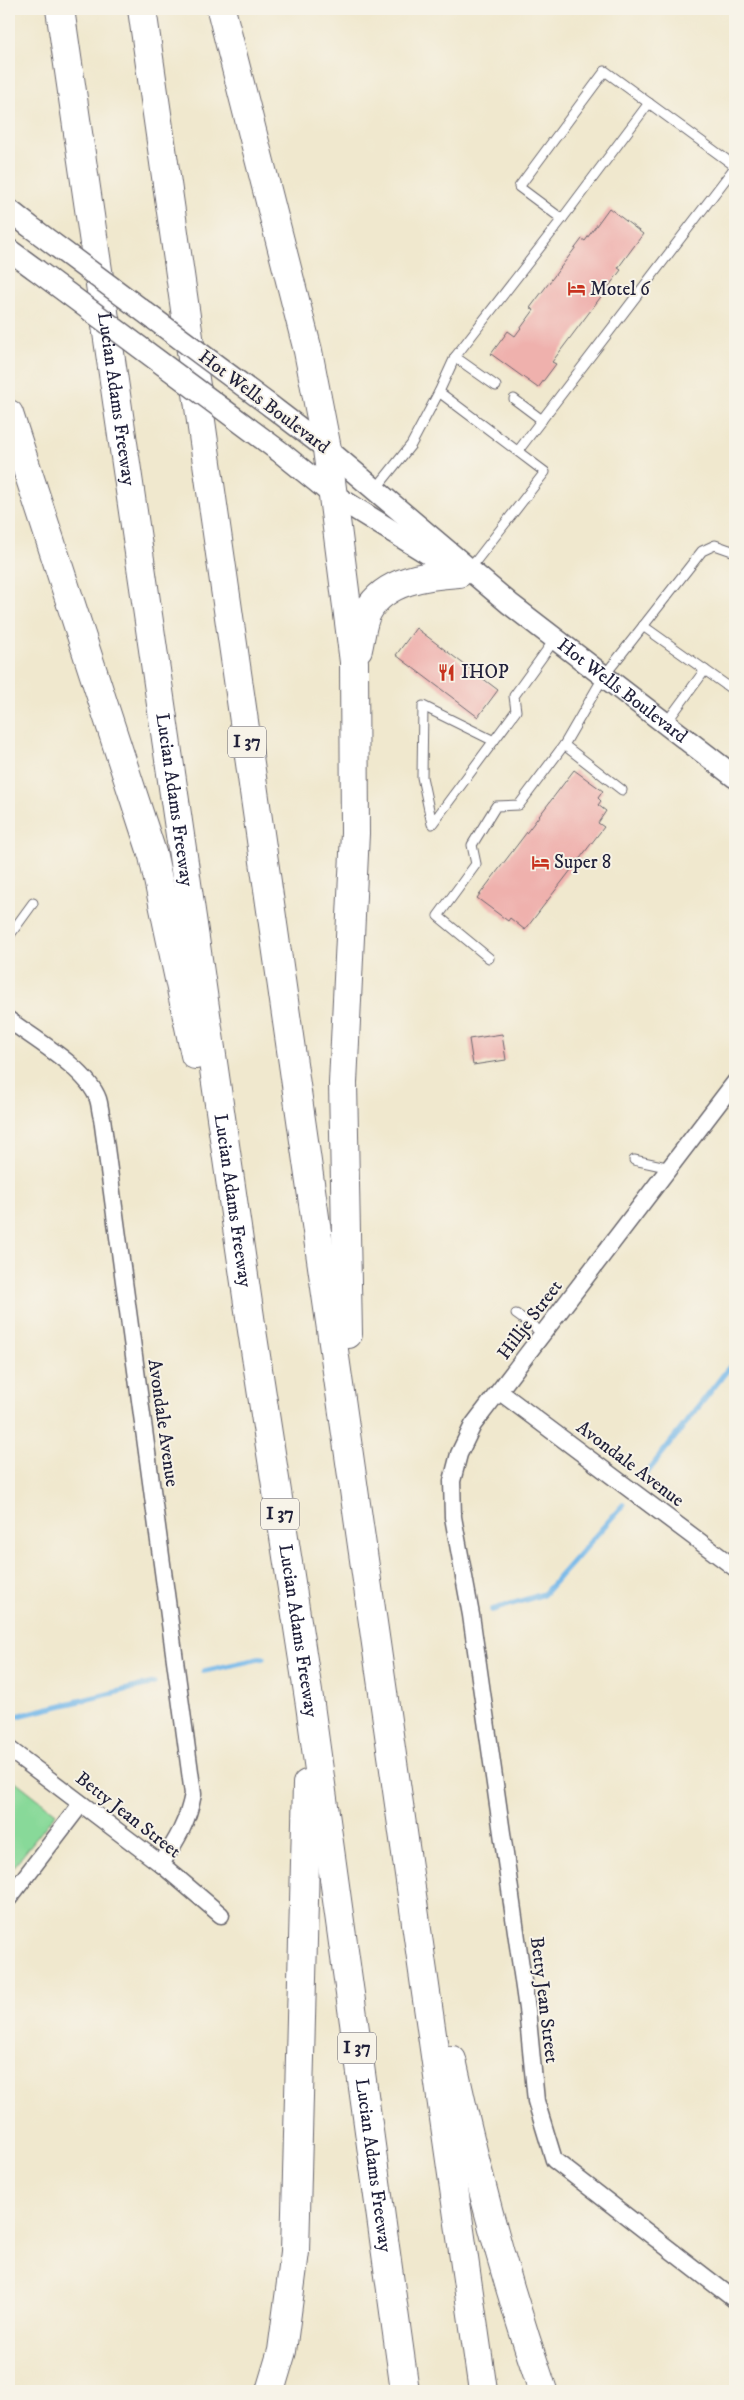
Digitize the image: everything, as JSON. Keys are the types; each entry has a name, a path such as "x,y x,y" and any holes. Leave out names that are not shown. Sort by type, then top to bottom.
{"highway":[{"name":"Lucian Adams Freeway","path":"60,9 251,1324 310,1705 405,2391"},
{"name":"I 37","path":"142,9 483,2391"},
{"path":"221,9 308,351 327,449 354,662 354,834 344,1083 346,1283 352,1476"},
{"path":"9,414 153,856 251,1324"},
{"path":"354,662 367,611 384,592 409,581 436,574 464,571"},
{"path":"270,2391 282,2351 295,2252 310,1705"},
{"path":"397,1795 464,2114 493,2230 522,2330 543,2391"}],"street":[{"name":"Hot Wells Boulevard","path":"9,210 327,449 464,571"},
{"name":"Hot Wells Boulevard","path":"9,250 279,451 332,494 464,571 510,604 735,777"},
{"name":"Avondale Avenue","path":"9,1020 75,1070 89,1084 97,1098 102,1118 193,1794 189,1816 178,1840 161,1864"},
{"name":"Hillje Street","path":"471,1615 453,1517 452,1481 459,1454 473,1425 735,1082"},
{"name":"Avondale Avenue","path":"500,1392 735,1568"},
{"name":"Betty Jean Street","path":"471,1615 527,2009 536,2101 554,2160 735,2300"},
{"name":"Betty Jean Street","path":"9,1749 161,1864 221,1915"},
{"path":"9,1898 81,1804"}],"lane":[{"path":"518,451 735,167 605,71 519,187 562,219"},
{"path":"375,490 411,445 455,357 649,103"},
{"path":"455,357 496,386"},
{"path":"439,392 545,472 464,571"},
{"path":"514,399 542,420"},
{"path":"489,958 438,916 476,864 472,845 496,806 518,805 564,744 604,676 702,551 715,545 735,552"},
{"path":"643,626 733,690"},
{"path":"494,741 423,706 422,777 432,824 494,741 516,711 514,696 555,639"},
{"path":"666,724 705,670"},
{"path":"564,744 622,790"},
{"path":"9,936 33,903"},
{"path":"634,1160 671,1168"},
{"path":"516,1314 544,1334"}],"green space":[{"path":"9,1776 56,1813 9,1873"}],"building":[{"name":"Motel 6","path":"609,208 643,234 618,268 621,270 552,362 556,364 538,388 491,354 508,331 515,336 534,310 530,308 582,239 585,241"},
{"name":"IHOP","path":"416,628 498,690 478,717 396,655"},
{"name":"Super 8","path":"574,770 603,791 598,798 601,801 598,805 606,811 598,823 604,827 525,930 510,918 508,921 477,898"},
{"path":"502,1034 506,1060 473,1065 469,1039"}],"waterway":[{"path":"646,1474 728,1369 735,1364"},
{"path":"492,1610 544,1594 623,1505"},
{"path":"204,1671 263,1658"},
{"path":"9,1718 154,1683"}],"place":[{"name":"Motel 6","path":"576,289"},
{"name":"IHOP","path":"447,672"},
{"name":"Super 8","path":"540,862"}]}
